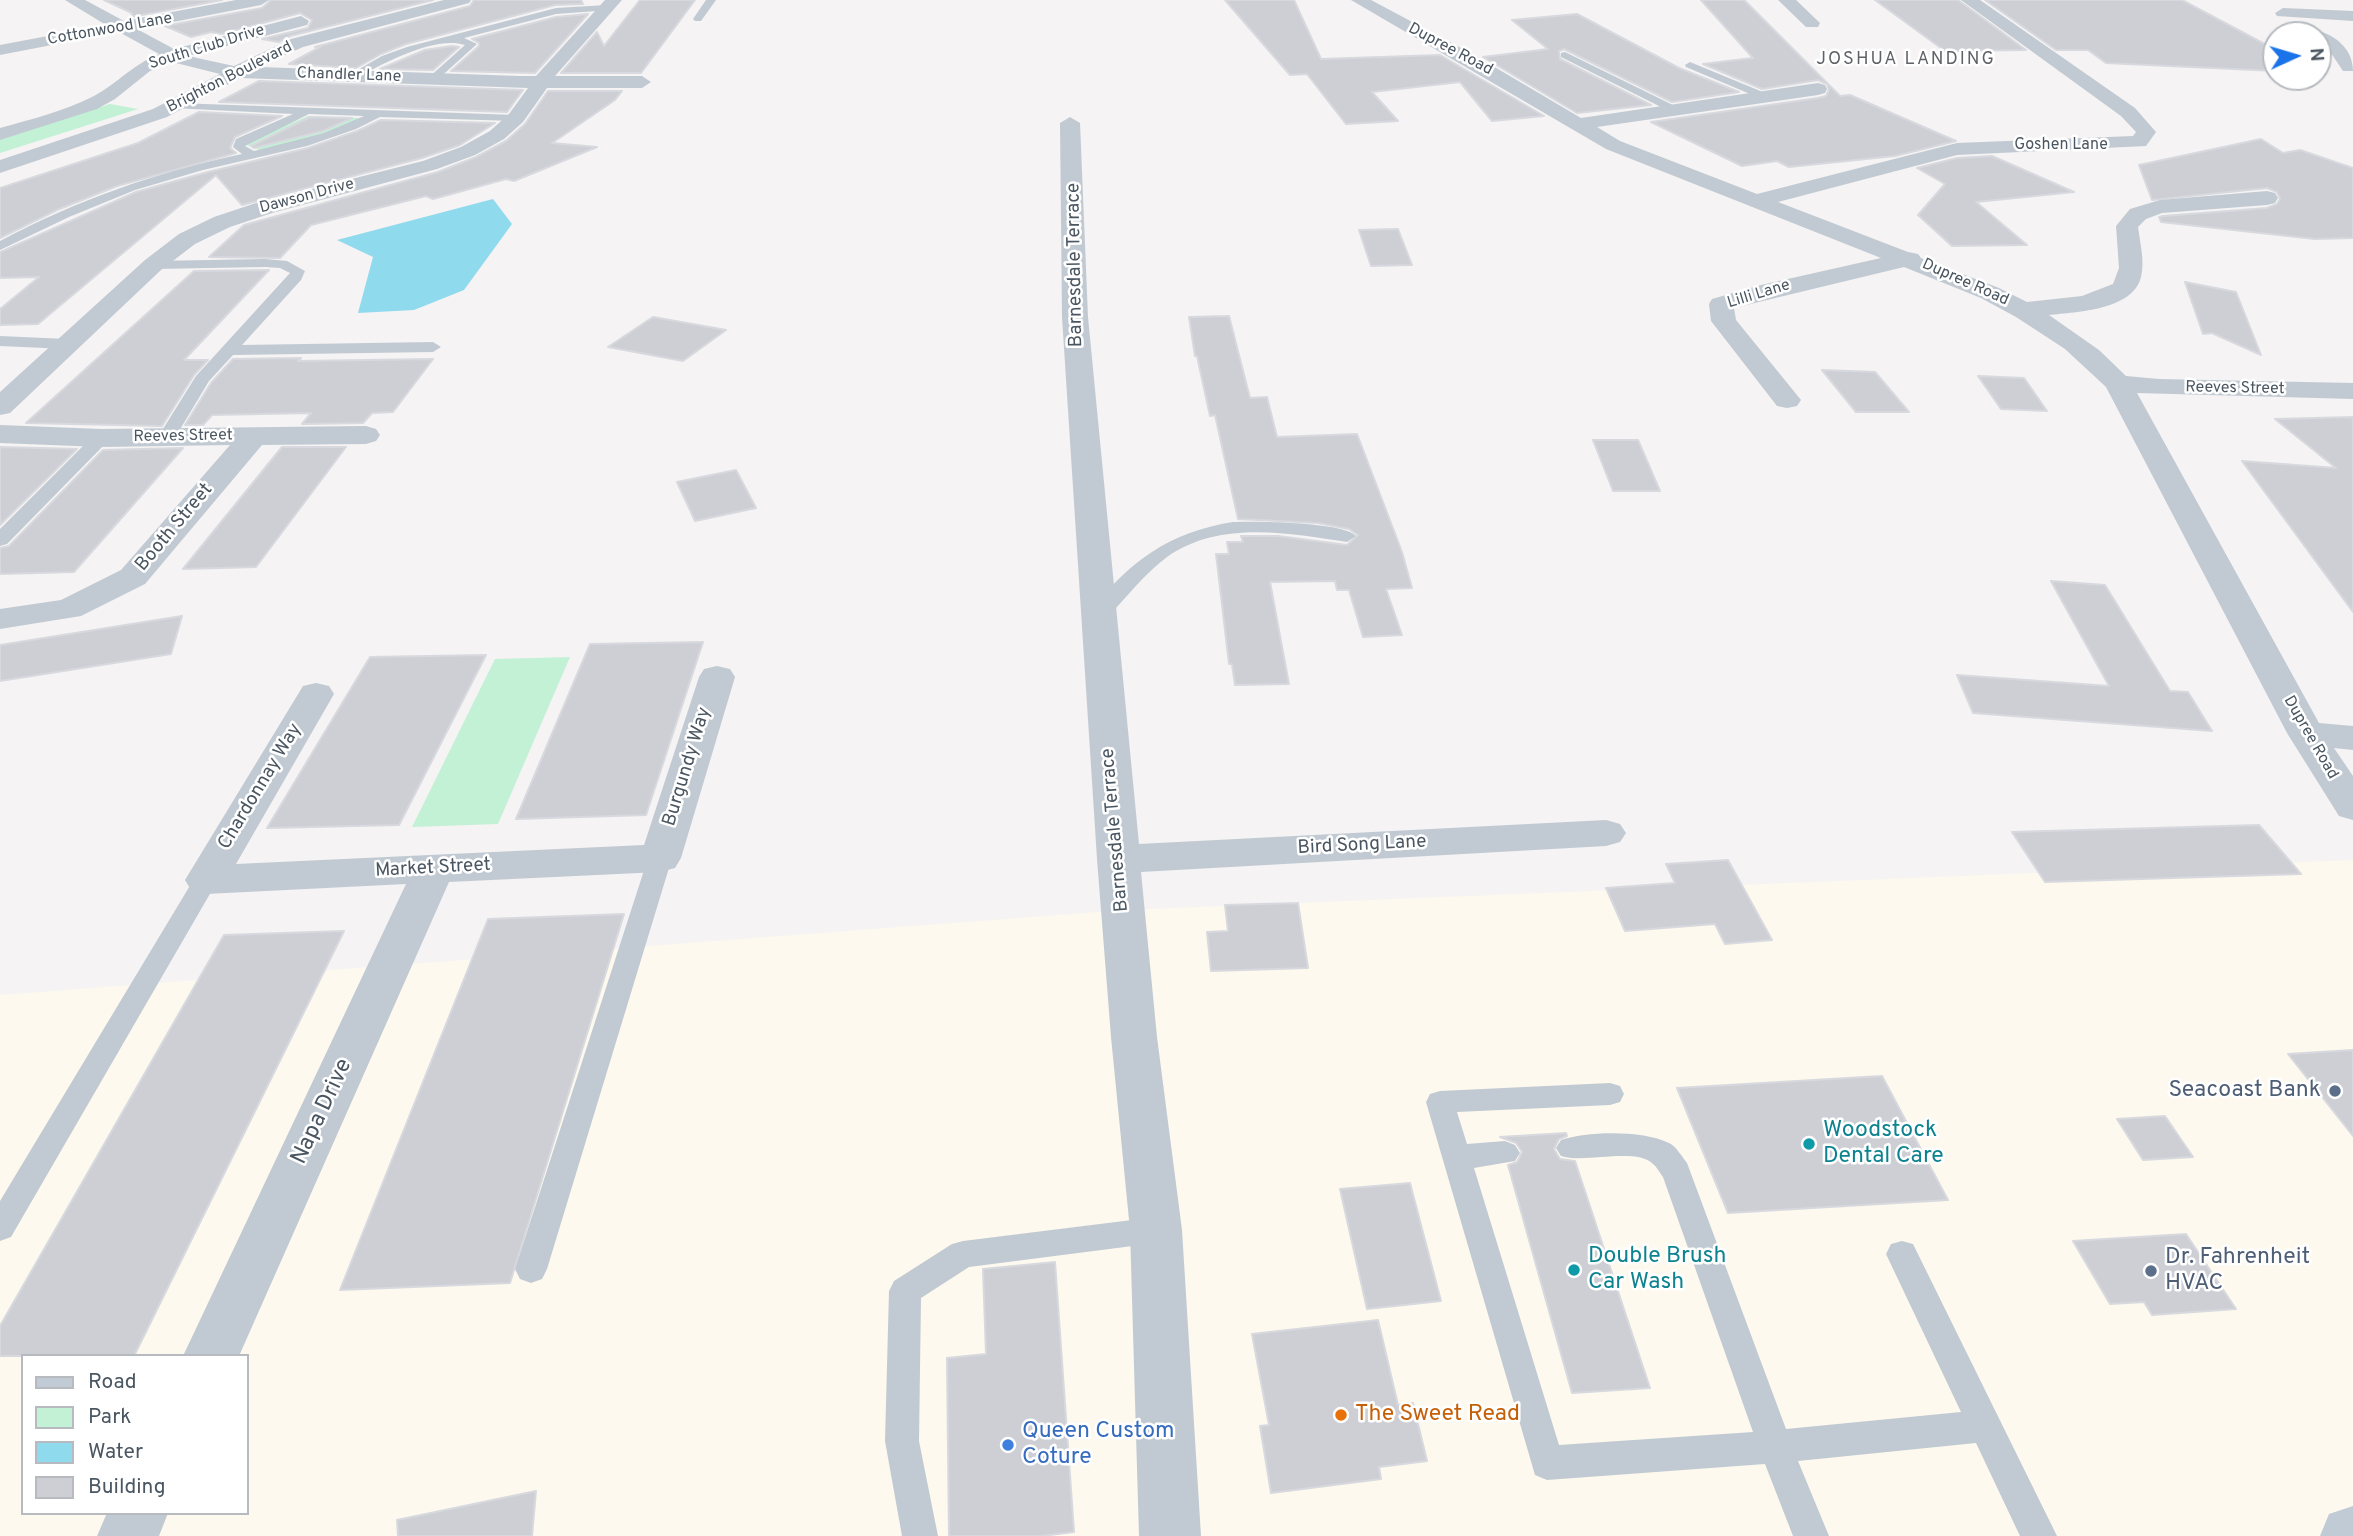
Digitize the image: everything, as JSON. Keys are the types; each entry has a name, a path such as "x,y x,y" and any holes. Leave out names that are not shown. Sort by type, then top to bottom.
{"street":[{"path":"77,2 109,0"},
{"name":"Cottonwood Lane","path":"0,50 261,0"},
{"name":"Brighton Boulevard","path":"0,167 176,106 236,72 310,39 463,0"},
{"name":"Dupree Road","path":"1359,0 1470,60 1577,124 1643,158 1910,259 2025,310 2097,360 2118,383 2306,733 2353,807"},
{"path":"1786,0 1812,23"},
{"name":"Goshen Lane","path":"1756,201 1957,149 2112,146 2139,142 2146,132 2127,112 1969,0"},
{"name":"Chandler Lane","path":"77,2 187,61 236,72 542,82 642,82"},
{"name":"Dawson Drive","path":"0,407 153,265 187,239 222,222 285,201 450,159 484,143 516,118 542,82 610,4"},
{"path":"2296,21 2278,10 2353,16"},
{"name":"South Club Drive","path":"0,134 87,106 114,92 138,69 174,55 321,16"},
{"path":"2332,45 2349,67"},
{"path":"1577,124 1818,89"},
{"name":"Barnesdale Terrace","path":"1070,123 1074,317 1118,859 1134,1037 1156,1230 1170,1536"},
{"path":"2025,310 2081,303 2121,292 2127,283 2130,270 2127,226 2138,214 2160,206 2267,198"},
{"name":"Lilli Lane","path":"1787,400 1724,321 1721,304 1761,292 1910,259"},
{"name":"Reeves Street","path":"2118,383 2159,387 2353,391"},
{"name":"Reeves Street","path":"0,434 101,438 366,435"},
{"name":"Booth Street","path":"0,619 69,609 133,577 254,436"},
{"name":"Burgundy Way","path":"660,858 717,677"},
{"name":"Chardonnay Way","path":"206,880 317,694"},
{"path":"2306,733 2353,738"},
{"name":"Bird Song Lane","path":"1118,859 1606,833"},
{"name":"Market Street","path":"206,880 660,858"},
{"name":"Napa Drive","path":"212,1354 434,869"},
{"path":"128,1536 137,1515"}],"lane":[{"path":"698,19 712,0"},
{"path":"352,76 395,54 556,10 610,4"},
{"path":"432,79 471,44 454,38"},
{"path":"1564,55 1675,110"},
{"path":"1690,65 1766,97"},
{"path":"176,106 516,118"},
{"path":"250,154 239,147 240,142 307,112"},
{"path":"0,246 42,223 103,197 175,173 321,139 349,129 375,115"},
{"path":"153,265 265,262 282,264 298,271 202,379 167,437"},
{"path":"0,341 68,344"},
{"path":"228,350 433,346"},
{"path":"0,540 101,438"},
{"path":"1099,615 1140,572 1168,549 1210,530 1293,528 1347,536"},
{"path":"531,1269 660,858"},
{"path":"0,1228 206,880"},
{"path":"1610,1094 1440,1102 1547,1463 1775,1447 1986,1426"},
{"path":"1571,1148 1633,1145 1642,1147 1661,1152 1676,1172 1775,1447 1811,1536"},
{"path":"1457,1157 1505,1153"},
{"path":"920,1536 902,1441 905,1291 963,1254 1156,1230"},
{"path":"1902,1254 2039,1536"}],"shaded area":[{"path":"2353,860 2353,1536 0,1536 0,995 1125,910"}],"green space":[{"path":"110,104 138,109 0,153 0,139"},
{"path":"308,116 360,118 331,134 259,150 247,145 251,140"},
{"path":"570,657 498,824 412,827 495,659"}],"water":[{"path":"493,199 512,224 464,290 414,310 358,313 373,257 337,240"}],"building":[{"path":"104,0 222,0 131,17 132,13"},
{"path":"271,0 433,0 290,36 279,42 262,39 308,28 312,20 300,13 222,34 211,32 191,37 165,26 262,8"},
{"path":"474,0 581,0 583,4 555,5 406,44 356,68 289,64 320,47 315,47 470,6"},
{"path":"640,0 695,0 641,73 561,73 597,32 604,46"},
{"path":"1225,0 1294,0 1321,59 1440,55 1544,116 1492,121 1460,82 1372,92 1398,121 1346,124 1307,74 1290,75"},
{"path":"1701,0 1744,0 1840,96 1850,95 1956,141 1895,156 1789,167 1777,161 1742,166 1651,122 1818,98 1826,96 1829,90 1827,84 1818,80 1762,89 1703,64 1753,58"},
{"path":"1875,0 1958,0 2026,50 1945,51"},
{"path":"1985,0 2182,0 2262,43 2262,70 2106,63 2088,50 2056,50"},
{"path":"588,14 535,73 451,71 479,46 479,43 472,39 556,17"},
{"path":"1577,14 1679,68 1739,92 1672,102 1564,49 1559,51 1560,59 1651,105 1577,113 1483,57 1548,49 1512,20"},
{"path":"459,47 433,70 380,69 425,50"},
{"path":"259,81 523,90 507,112 219,102"},
{"path":"548,91 622,91 615,100 552,143 597,147 514,181 506,179 433,199 426,196 311,225 280,258 209,257 244,225 438,172 476,157 506,141 525,124"},
{"path":"199,112 282,116 235,137 230,148 236,153 117,186 57,210 0,238 0,188 138,143"},
{"path":"310,117 352,118 323,131 254,148 251,146"},
{"path":"381,120 495,123 460,145 422,158 242,205 216,175 38,324 0,325 0,309 39,277 0,278 0,252 136,192 308,148"},
{"path":"2261,139 2283,153 2300,150 2353,168 2353,238 2315,239 2161,222 2159,217 2163,216 2267,208 2277,204 2280,199 2277,192 2267,188 2152,200 2139,165"},
{"path":"1992,156 2074,192 1976,202 2027,245 1952,246 1918,215 1945,184 1917,168 1957,158"},
{"path":"1398,229 1412,265 1371,266 1359,230"},
{"path":"269,270 184,360 208,360 194,375 162,426 26,423 194,271"},
{"path":"2185,282 2236,292 2261,355 2212,333 2203,334"},
{"path":"1229,316 1250,398 1267,397 1277,437 1357,434 1402,552 1412,588 1386,589 1402,635 1363,637 1349,590 1337,590 1335,581 1270,582 1289,684 1235,685 1232,664 1229,664 1216,554 1229,554 1227,542 1243,542 1241,536 1278,536 1347,545 1358,535 1349,529 1318,523 1238,519 1215,415 1210,416 1195,356 1189,317"},
{"path":"653,317 726,330 683,361 608,347"},
{"path":"301,358 298,361 433,359 393,412 372,413 363,423 302,424 311,413 212,415 203,425 185,425 211,383 233,359"},
{"path":"1822,370 1875,372 1909,412 1856,412"},
{"path":"1978,376 2024,378 2047,411 2001,409"},
{"path":"2353,417 2353,612 2242,461 2336,468 2275,419"},
{"path":"1593,440 1638,440 1660,491 1613,491"},
{"path":"0,447 77,449 0,525"},
{"path":"282,447 346,447 256,567 183,569"},
{"path":"183,448 74,572 0,574 0,548 9,546 103,450"},
{"path":"736,470 756,508 695,521 677,482"},
{"path":"2051,581 2105,585 2170,691 2188,692 2212,731 1973,713 1957,675 2109,686"},
{"path":"182,616 171,654 0,681 0,645"},
{"path":"703,642 646,815 516,819 590,644"},
{"path":"486,655 399,825 267,828 370,657"},
{"path":"2259,825 2301,874 2045,882 2012,832"},
{"path":"1728,860 1772,940 1725,944 1715,924 1625,931 1606,888 1675,883 1666,864"},
{"path":"1298,903 1308,968 1211,971 1207,932 1228,931 1225,905"},
{"path":"624,914 510,1283 340,1290 488,919"},
{"path":"344,931 135,1354 0,1356 0,1326 224,935"},
{"name":"Seacoast Bank","path":"2353,1050 2353,1136 2288,1054"},
{"name":"Woodstock Dental Care","path":"1882,1076 1948,1200 1728,1213 1677,1088"},
{"path":"2165,1116 2193,1157 2143,1160 2117,1119"},
{"name":"Double Brush Car Wash","path":"1566,1133 1567,1136 1559,1139 1554,1149 1560,1159 1575,1161 1650,1388 1572,1393 1508,1165 1517,1162 1522,1152 1516,1143 1500,1137"},
{"path":"1410,1183 1441,1301 1367,1309 1340,1189"},
{"name":"Dr. Fahrenheit HVAC","path":"2186,1234 2236,1309 2152,1315 2144,1302 2110,1304 2073,1241"},
{"name":"Queen Custom Coture","path":"1055,1262 1074,1532 1042,1536 949,1536 947,1358 986,1354 983,1269"},
{"name":"The Sweet Read","path":"1378,1320 1398,1405 1413,1403 1427,1461 1379,1467 1381,1479 1271,1493 1260,1426 1269,1425 1252,1334"},
{"path":"536,1491 532,1536 398,1536 397,1520"}],"place":[{"name":"Seacoast Bank","path":"2335,1091"},
{"name":"Woodstock Dental Care","path":"1809,1144"},
{"name":"Double Brush Car Wash","path":"1574,1270"},
{"name":"Dr. Fahrenheit HVAC","path":"2151,1271"},
{"name":"The Sweet Read","path":"1341,1415"},
{"name":"Queen Custom Coture","path":"1008,1445"}],"district":[{"name":"JOSHUA LANDING","path":"1906,60"}]}
